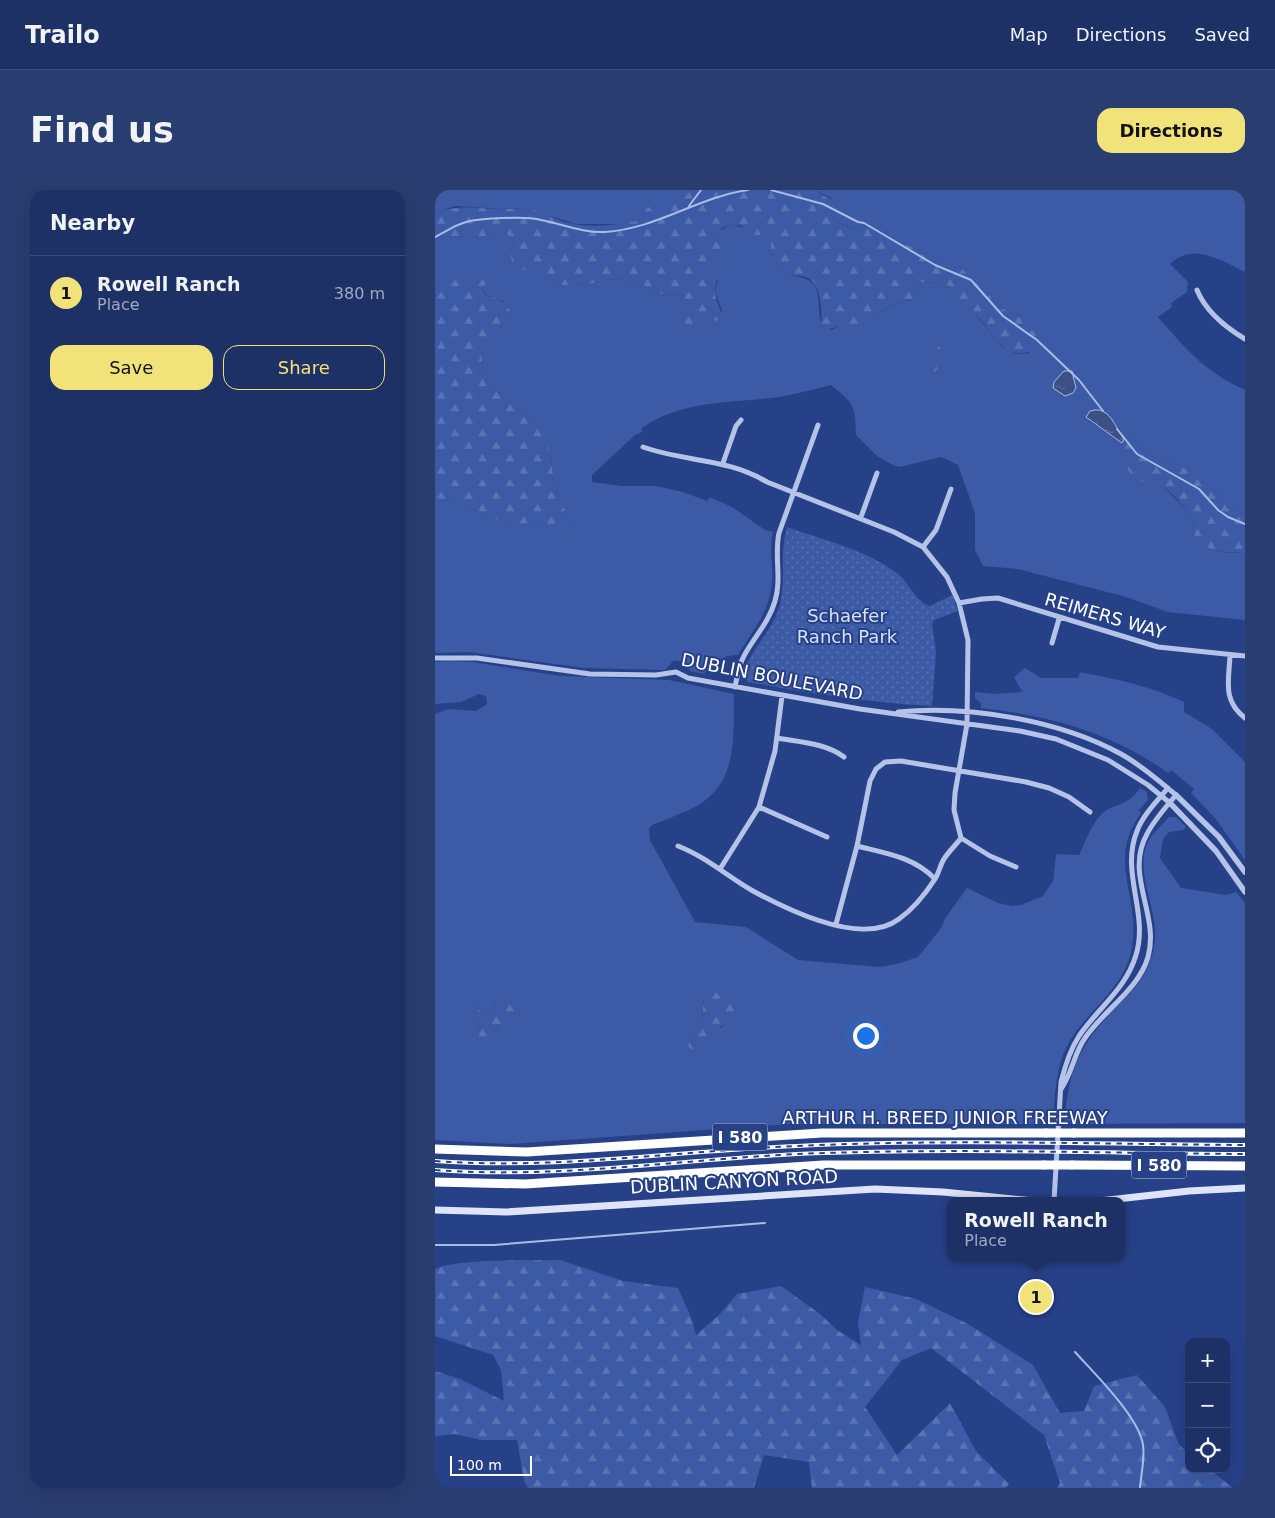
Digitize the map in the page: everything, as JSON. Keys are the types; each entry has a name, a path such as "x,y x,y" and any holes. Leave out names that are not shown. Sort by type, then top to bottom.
{"highway":[{"name":"ARTHUR H. BREED JUNIOR FREEWAY","path":"435,1149 527,1152 830,1133 1245,1133"},
{"name":"I 580","path":"435,1182 525,1184 823,1165 1245,1166"}],"main road":[{"path":"1125,1198 1189,1191 1245,1188"},
{"name":"DUBLIN CANYON ROAD","path":"435,1210 506,1212 875,1189 935,1191 994,1197"}],"street":[{"path":"1197,290 1203,304 1230,330 1245,340"},
{"path":"723,463 736,426 741,420"},
{"path":"735,687 745,654 767,622 775,602 779,576 778,538 792,493 818,425"},
{"path":"643,447 658,452 723,463 749,472 792,493 861,518 923,548 947,577 959,604 968,640 968,713 954,810 961,838 990,856 1016,867"},
{"path":"861,518 877,473"},
{"path":"923,548 937,530 951,489"},
{"name":"REIMERS WAY","path":"959,604 998,598 1059,619 1158,647 1245,656"},
{"path":"1052,643 1059,619"},
{"path":"1230,654 1228,696 1233,709 1245,718"},
{"name":"DUBLIN BOULEVARD","path":"435,658 477,658 590,674 656,675 676,672 689,678 860,709 894,712 968,713 1018,719 1075,735 1121,755 1145,769 1177,794 1219,837 1245,872"},
{"path":"720,869 759,807 771,773 782,696"},
{"name":"DUBLIN BOULEVARD","path":"894,712 926,719 1020,731 1082,748 1128,772 1170,803 1216,851 1245,892"},
{"path":"777,738 818,746 837,752 844,757"},
{"path":"836,924 857,846 870,781 876,769 885,762 901,761 1025,782 1049,788 1069,797 1090,812"},
{"path":"1054,1197 1064,1067 1078,1037 1119,990 1137,954 1140,921 1131,877 1131,853 1138,829 1168,788"},
{"path":"1061,1089 1085,1038 1137,978 1148,958 1151,932 1141,886 1139,860 1146,835 1177,794"},
{"path":"759,807 827,837"},
{"path":"678,846 697,853 752,890 784,907 817,920 875,929 899,920 935,879 944,859 961,838"},
{"path":"857,846 918,864 935,879"}],"green space":[{"path":"435,190 695,190 661,203 639,220 624,224 576,224 523,208 502,209 456,206 435,212"},
{"path":"695,190 814,190 835,202 831,215 836,221 850,228 862,226 875,229 926,254 957,264 1003,309 1020,317 1035,333 1039,347 1028,352 1018,353 1003,347 976,315 957,300 946,283 918,282 913,299 891,305 882,311 869,329 862,331 839,326 823,331 819,294 813,282 805,277 784,273 770,252 771,243 768,235 756,235 740,225 723,227 716,233 729,257 717,267 708,270 716,275 715,295 722,319 714,321 708,319 700,322 695,330 684,332 678,328 677,317 684,294 667,296 626,280 612,279 589,284 552,286 537,275 513,265 510,253 514,239 503,232 494,232 482,238 435,237 435,212 445,210 462,208 527,209 578,225 609,225 639,220 647,208"},
{"path":"814,190 1245,190 1245,272 1207,255 1188,254 1179,258 1170,264 1188,282 1187,292 1171,303 1172,307 1158,317 1197,359 1218,375 1245,390 1245,513 1227,507 1221,496 1180,465 1157,461 1131,437 1124,439 1111,419 1102,410 1095,410 1090,421 1122,443 1121,450 1150,480 1160,483 1193,517 1194,534 1201,540 1222,552 1245,552 1245,620 1168,612 1126,597 1018,569 983,566 975,550 975,513 958,465 941,457 899,467 877,456 856,435 854,411 849,401 831,385 779,397 707,404 673,412 642,428 642,432 635,435 592,475 592,482 622,486 656,486 683,492 707,501 710,497 732,507 765,530 773,532 771,547 772,583 769,599 758,624 738,655 728,656 719,660 710,666 704,674 690,671 687,666 679,661 673,661 665,670 584,668 469,652 435,653 435,498 468,506 510,525 528,523 557,530 573,530 554,484 551,456 540,430 523,413 504,399 483,376 481,346 493,338 494,333 511,316 503,301 486,295 482,287 445,282 435,289 435,237 482,238 494,232 503,232 514,239 510,253 552,286 589,284 611,279 626,280 667,296 684,294 677,317 700,322 708,319 714,321 722,311 715,291 718,281 707,270 728,257 716,233 729,226 741,227 768,235 771,243 770,252 784,273 805,279 815,286 820,319 831,330 839,326 868,329 887,308 913,299 918,282 946,283 958,301 970,308 1002,347 1016,354 1029,353 1020,317 1003,309 957,264 926,254 875,229 862,226 851,228 836,221 831,215 831,198"},
{"path":"491,274 489,282 482,287 485,295 498,299 505,304 511,316 494,333 493,338 481,347 483,376 504,399 523,413 545,435 551,456 554,484 573,530 557,530 528,523 510,525 468,506 435,498 435,289 445,282"},
{"path":"947,338 953,344 954,351 943,357 940,367 934,372 929,370 928,363 942,340"},
{"path":"1131,437 1157,461 1180,465 1221,496 1227,507 1245,513 1245,552 1223,552 1204,545 1194,534 1193,517 1169,491 1155,483 1137,481 1123,462 1121,451 1124,439"},
{"name":"Schaefer Ranch Park","path":"787,527 873,558 898,574 925,604 930,606 952,595 958,611 934,620 932,625 936,652 932,706 886,703 817,694 748,682 743,676 750,658 771,626 779,608 783,588 783,547"},
{"path":"435,662 472,662 561,676 669,680 734,694 731,758 720,785 709,797 695,807 652,825 649,828 650,840 695,922 746,927 798,960 879,967 897,964 918,957 942,927 944,920 967,888 998,903 1012,906 1021,905 1043,896 1053,881 1056,854 1079,855 1092,828 1102,814 1130,799 1140,788 1147,792 1148,800 1139,810 1141,813 1131,831 1126,848 1125,864 1133,914 1131,952 1121,977 1079,1028 1066,1049 1057,1080 1053,1124 790,1124 511,1144 435,1140 435,714 448,709 476,711 487,704 486,696 479,694 461,702 435,704","holes":["704,997 737,1018 706,1038 690,1039 702,1019","496,1000 501,1026 494,1033 478,1031 478,1024 466,1012 470,1002 483,1013 492,1012"]},
{"path":"1025,668 1041,678 1078,678 1080,672 1107,677 1146,687 1184,702 1184,712 1212,729 1245,762 1245,860 1215,818 1191,793 1194,789 1171,770 1168,773 1125,747 1079,728 1031,715 981,708 981,703 975,698 975,692 996,694 1022,692 1014,677"},
{"path":"1169,817 1176,817 1186,827 1183,830 1169,832 1163,839 1160,858 1181,888 1226,895 1236,892 1245,903 1245,1123 1064,1124 1069,1087 1084,1047 1103,1021 1139,981 1146,970 1153,952 1155,943 1154,918 1145,881 1144,857 1147,845 1153,834"},
{"path":"712,992 733,995 747,1009 737,1018 721,1026 712,1041 704,1040 700,1048 693,1051 688,1046 690,1039 702,1019 704,997"},
{"path":"504,996 515,1012 515,1019 512,1023 501,1026 486,1039 479,1040 478,1024 466,1012 466,1005 470,1002 483,1013 492,1012 496,1000"},
{"path":"560,1260 623,1281 678,1288 691,1317 696,1335 719,1315 737,1294 781,1286 820,1314 837,1330 861,1345 858,1322 865,1287 916,1299 968,1324 1033,1365 1060,1413 1084,1411 1094,1386 1137,1375 1165,1407 1179,1445 1185,1450 1185,1473 1214,1473 1233,1488 1057,1488 1060,1483 1044,1435 931,1348 902,1360 865,1407 897,1455 950,1403 976,1451 1009,1484 1006,1488 812,1488 809,1462 764,1455 754,1488 528,1488 524,1480 517,1440 481,1440 455,1434 435,1436 435,1371 460,1379 504,1401 501,1370 493,1355 435,1336 435,1269 460,1263"}],"water":[{"path":"1064,371 1072,371 1076,388 1073,393 1065,396 1053,388 1054,382"},
{"path":"1095,410 1109,416 1124,439 1122,443 1086,417 1090,411"}],"waterway":[{"path":"689,206 701,190"},
{"path":"435,237 466,222 503,218 534,219 597,232 624,230 712,199 748,190"},
{"path":"771,190 823,204 858,222 864,223 935,265 971,280 1003,316 1037,340 1079,380 1103,411"},
{"path":"1117,429 1137,454 1199,489 1218,510 1228,517 1245,524"},
{"path":"435,1245 494,1245 765,1223"},
{"path":"1075,1352 1115,1396 1140,1434 1144,1456 1140,1488"}],"railway":[{"path":"435,1161 480,1163 571,1162 752,1148 853,1144 1245,1145"},
{"path":"435,1170 525,1172 616,1168 752,1157 853,1152 965,1151 1245,1154"}],"place":[{"name":"Rowell Ranch","path":"1036,1297"}]}
